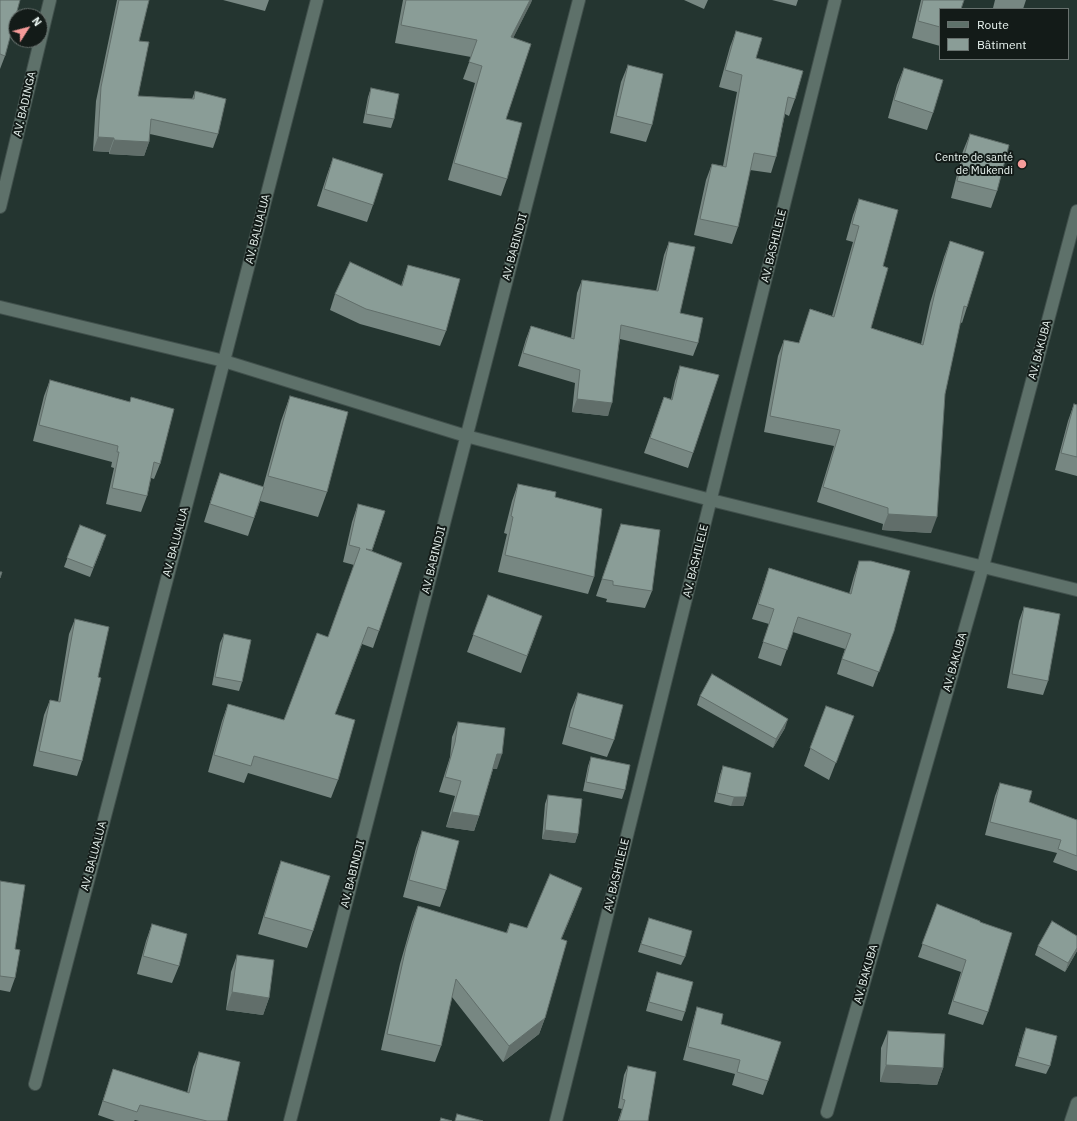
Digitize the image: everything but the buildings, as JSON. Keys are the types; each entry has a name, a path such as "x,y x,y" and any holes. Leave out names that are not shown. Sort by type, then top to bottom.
{"street":[{"name":"AV. BADINGA","path":"0,207 50,0"},
{"name":"AV. BALUALUA","path":"35,1084 317,0"},
{"name":"AV. BABINDJI","path":"290,1121 579,0"},
{"name":"AV. BASHILELE","path":"556,1121 835,0"},
{"name":"AV. BAKUBA","path":"826,1112 983,566 1077,211"},
{"path":"0,307 224,361 466,436 711,500 1077,590"},
{"path":"1071,1121 1077,1102"}],"place":[{"name":"Centre de santé de Mukendi","path":"1022,164"}]}
